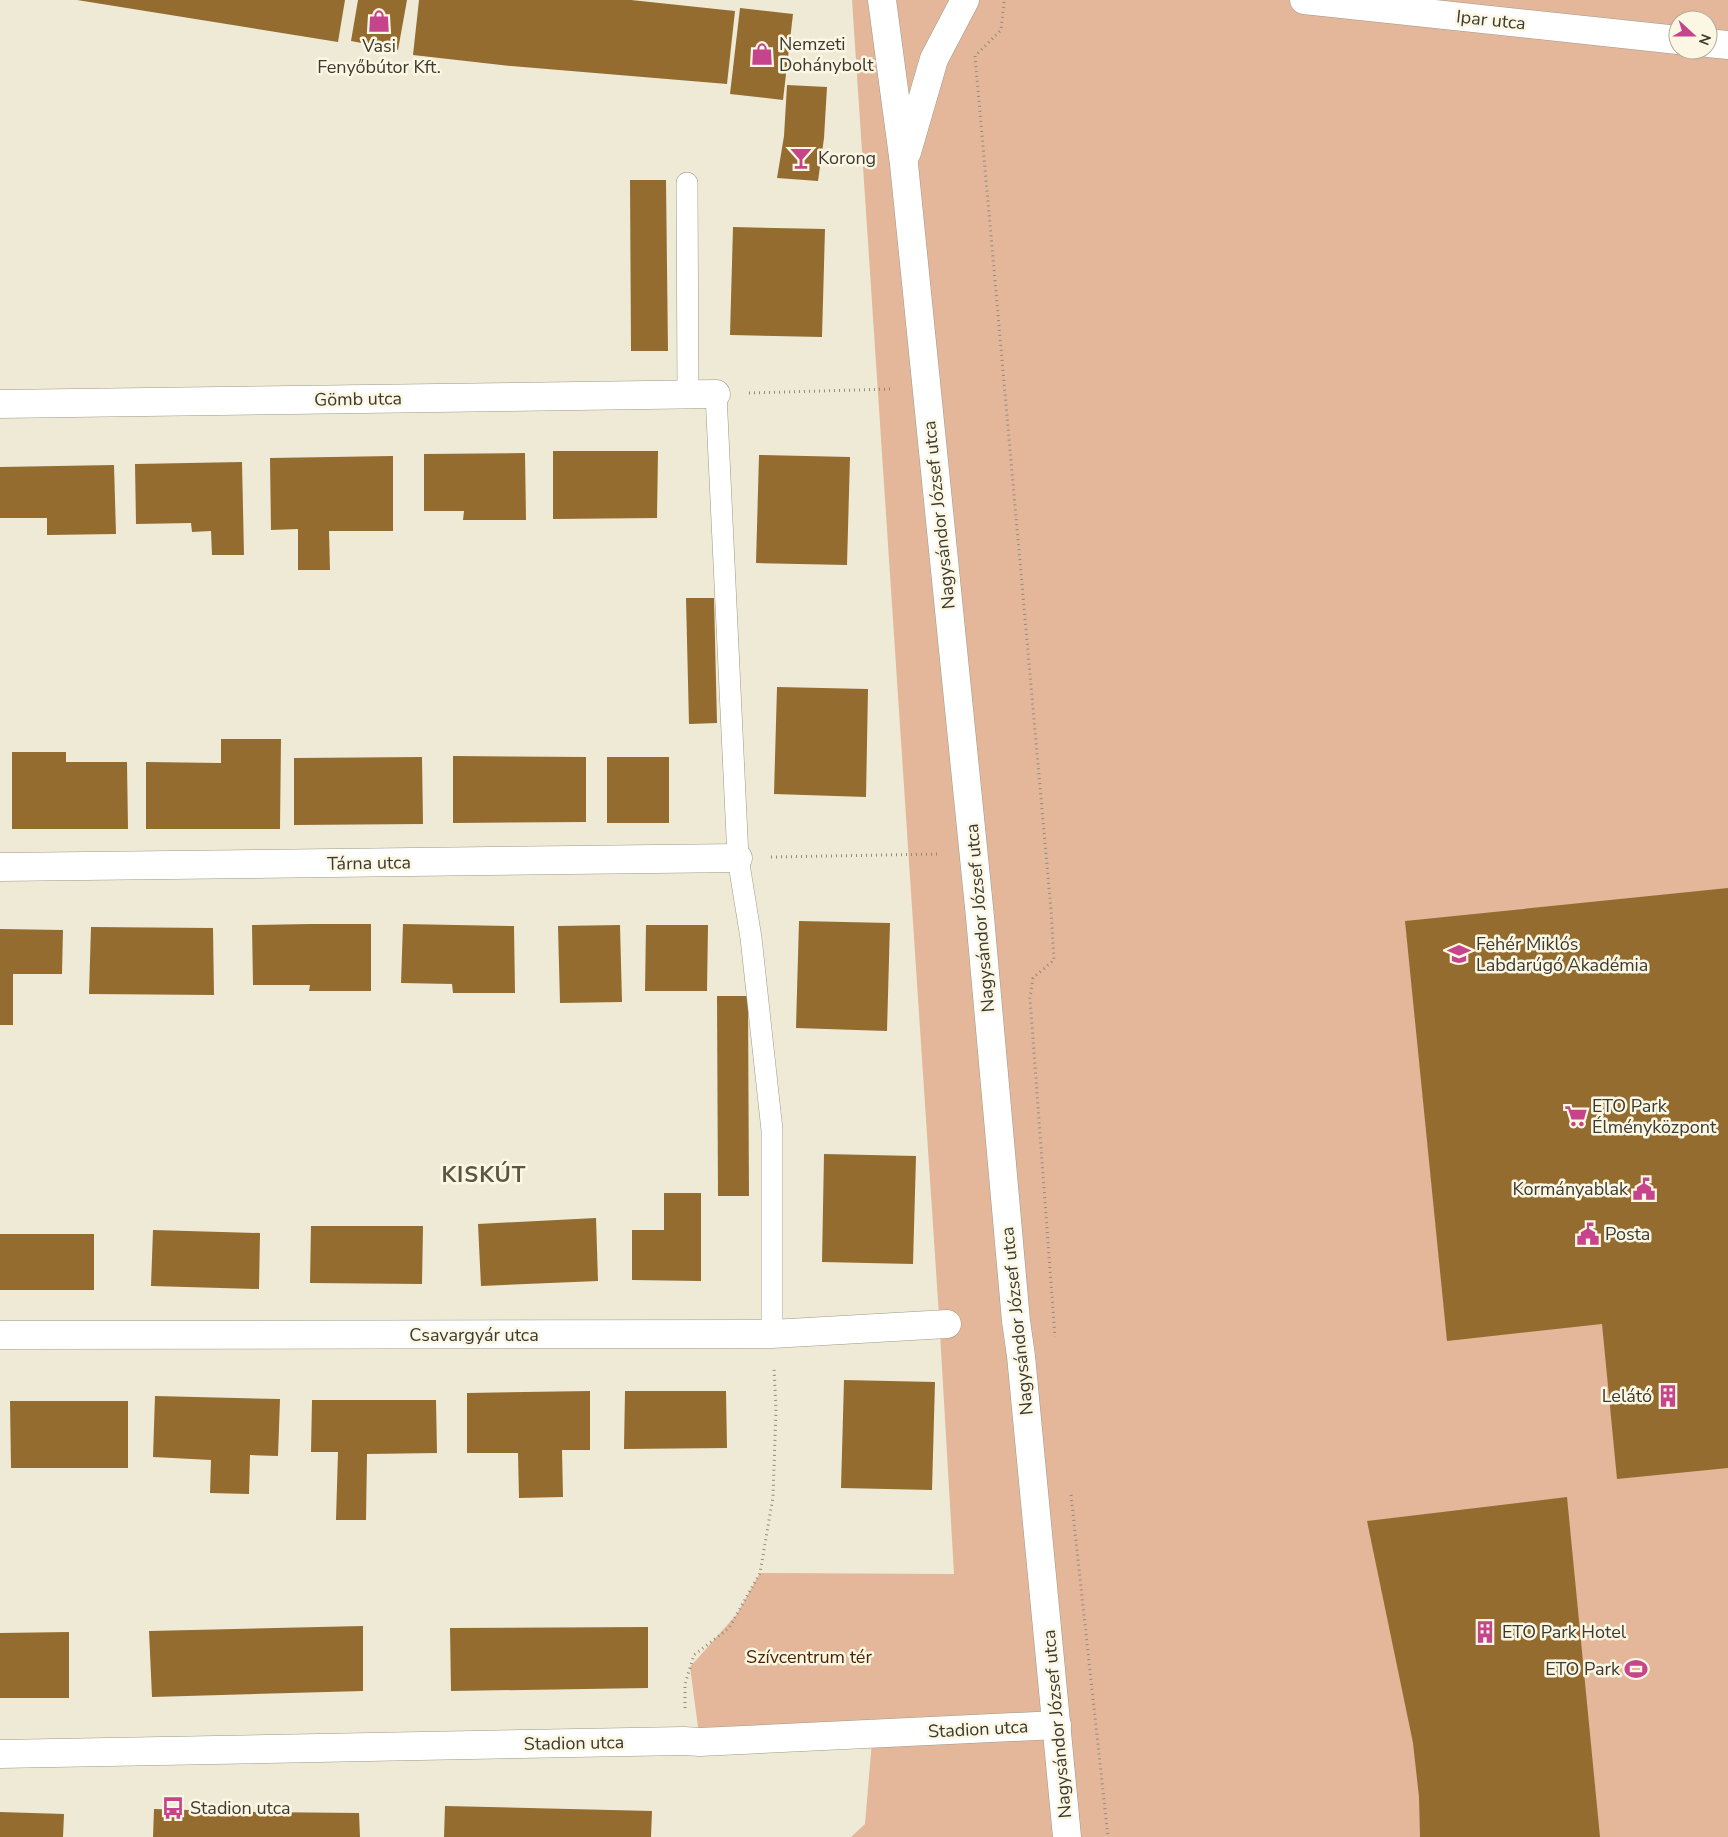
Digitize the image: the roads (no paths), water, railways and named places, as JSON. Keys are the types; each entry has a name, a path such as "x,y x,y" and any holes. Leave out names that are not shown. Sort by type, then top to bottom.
{"street":[{"name":"Nagysándor József utca","path":"882,0 904,164 974,853 1016,1321 1021,1356 1067,1837"},
{"path":"904,164 934,59 965,0"},
{"name":"Ipar utca","path":"1304,0 1668,39"},
{"name":"Gömb utca","path":"0,404 716,394"},
{"name":"Tárna utca","path":"0,868 738,858"},
{"name":"Csavargyár utca","path":"0,1336 772,1334 948,1324"},
{"name":"Stadion utca","path":"0,1754 700,1742 1057,1725"}],"lane":[{"path":"687,183 688,394"},
{"path":"716,394 738,858 751,938 772,1130 772,1334"}],"place":[{"name":"Vasi Fenyőbútor Kft.","path":"379,21"},
{"name":"Nemzeti Dohánybolt","path":"762,54"},
{"name":"Korong","path":"801,158"},
{"name":"Fehér Miklós Labdarúgó Akadémia","path":"1459,954"},
{"name":"ETO Park Élményközpont","path":"1576,1116"},
{"name":"Kormányablak","path":"1644,1189"},
{"name":"Posta","path":"1588,1234"},
{"name":"Lelátó","path":"1668,1396"},
{"name":"ETO Park Hotel","path":"1485,1632"},
{"name":"ETO Park","path":"1636,1669"},
{"name":"Stadion utca","path":"173,1808"}],"district":[{"name":"KISKÚT","path":"484,1174"}],"park label":[{"name":"Szívcentrum tér","path":"809,1657"}]}
